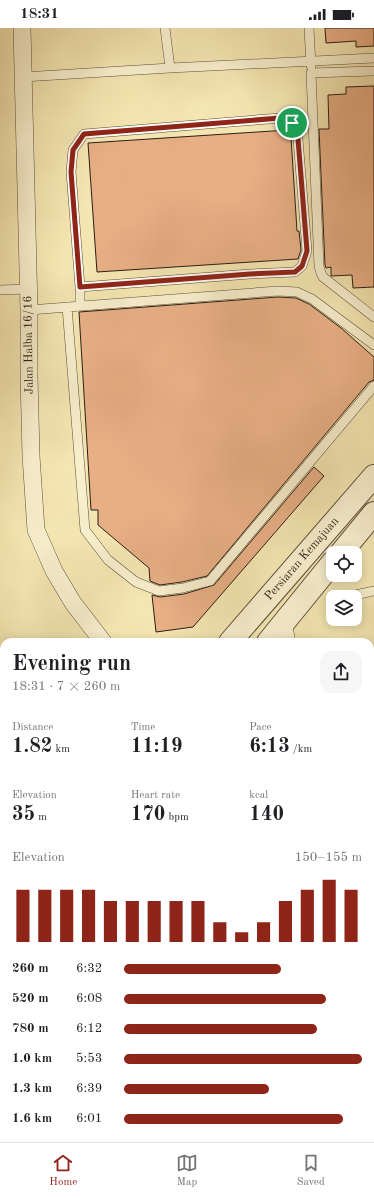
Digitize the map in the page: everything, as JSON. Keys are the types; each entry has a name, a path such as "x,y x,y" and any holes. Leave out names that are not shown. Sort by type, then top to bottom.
{"street":[{"name":"Jalan Halba 16/16","path":"22,28 31,456 36,530 54,571 73,604 100,638"},
{"name":"Persiaran Kemajuan","path":"233,638 374,476"},
{"name":"Persiaran Kemajuan","path":"347,546 373,515"},
{"path":"271,638 326,571"}],"lane":[{"path":"165,28 170,68"},
{"path":"309,28 319,258 321,273 323,277 374,318"},
{"path":"23,77 374,58"},
{"path":"311,74 374,71"},
{"path":"80,287 295,272 302,266 307,251 298,139 292,123 280,118 84,134 73,150 71,172 80,287 80,306"},
{"path":"0,290 28,289"},
{"path":"29,310 278,291 297,292 312,299 374,345"},
{"path":"68,307 85,530 108,560 136,582 159,591 183,588 210,581 374,386"},
{"path":"362,593 374,590"},
{"path":"287,618 290,638"}],"building":[{"path":"325,28 374,28 374,46 356,47 356,41 326,43"},
{"path":"374,86 374,287 353,288 352,275 331,276 331,267 326,268 325,265 319,129 329,129 328,95 346,94 346,87"},
{"path":"288,130 291,137 297,231 299,231 301,250 298,259 97,272 88,143"},
{"path":"278,297 296,298 309,304 341,328 374,357 374,380 369,382 207,576 160,585 150,581 149,568 98,525 98,510 91,510 79,312"},
{"path":"314,467 324,476 193,627 156,632 152,595 160,597 184,594 214,585"}],"route":[{"path":"280,118 292,123 298,139 307,251 302,266 295,272 80,287 71,172 73,150 84,134 280,118"}]}
